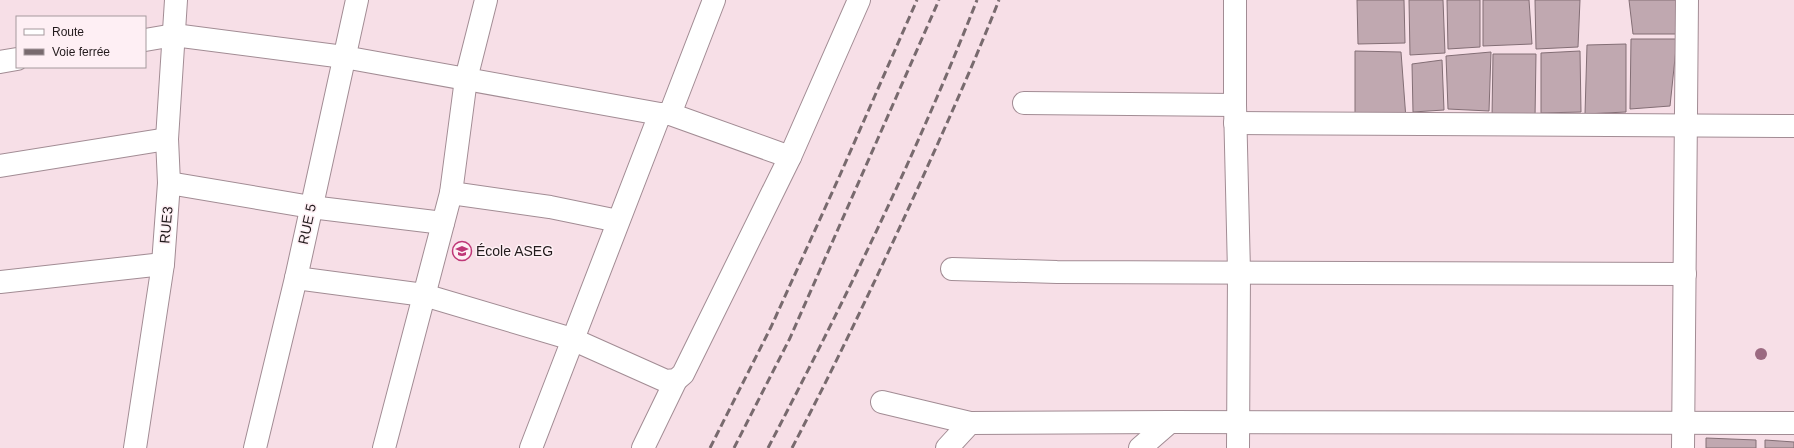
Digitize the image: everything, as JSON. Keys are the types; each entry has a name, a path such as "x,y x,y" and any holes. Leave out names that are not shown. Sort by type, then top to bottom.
{"street":[{"name":"RUE3","path":"135,448 163,264 169,183 167,139 176,0"},
{"name":"RUE 5","path":"255,448 296,278 357,0"},
{"path":"384,448 451,193 466,79 486,0"},
{"path":"531,448 618,221 714,0"},
{"path":"644,448 676,380 683,374 790,157 859,0"},
{"path":"1235,0 1235,114 1239,272 1238,448"},
{"path":"1683,448 1687,0"},
{"path":"146,40 174,35 344,57 664,114 790,157"},
{"path":"0,62 16,59"},
{"path":"1024,103 1235,114 1686,125 1794,126"},
{"path":"0,166 167,139"},
{"path":"169,183 311,207 443,223"},
{"path":"451,193 550,207 618,221"},
{"path":"0,282 163,264"},
{"path":"952,269 1057,272 1685,274"},
{"path":"296,278 424,295 572,339 666,381 676,380"},
{"path":"882,402 970,423 1794,423"},
{"path":"1140,448 1170,422"},
{"path":"947,448 970,423"}],"building":[{"path":"1357,0 1404,0 1405,43 1358,44"},
{"path":"1409,0 1443,0 1445,53 1410,55"},
{"path":"1447,0 1480,0 1480,47 1448,49"},
{"path":"1483,0 1529,0 1532,44 1483,46"},
{"path":"1535,0 1580,0 1578,47 1536,49"},
{"path":"1629,0 1678,0 1676,34 1633,34"},
{"path":"1631,39 1677,39 1670,106 1630,109"},
{"path":"1626,44 1626,112 1585,114 1587,45"},
{"path":"1355,51 1401,52 1406,119 1355,119"},
{"path":"1580,51 1581,112 1541,113 1541,53"},
{"path":"1491,52 1489,111 1448,109 1446,56"},
{"path":"1493,54 1536,54 1535,118 1492,117"},
{"path":"1442,60 1444,110 1413,112 1412,64"},
{"path":"1706,438 1756,440 1756,448 1706,448"},
{"path":"1765,440 1794,442 1794,448 1765,448"}],"railway":[{"path":"710,448 771,327 917,0"},
{"path":"734,448 790,338 939,0"},
{"path":"768,448 852,282 905,170 977,0"},
{"path":"792,448 842,349 906,215 961,91 999,0"}],"place":[{"name":"École ASEG","path":"462,251"}]}
